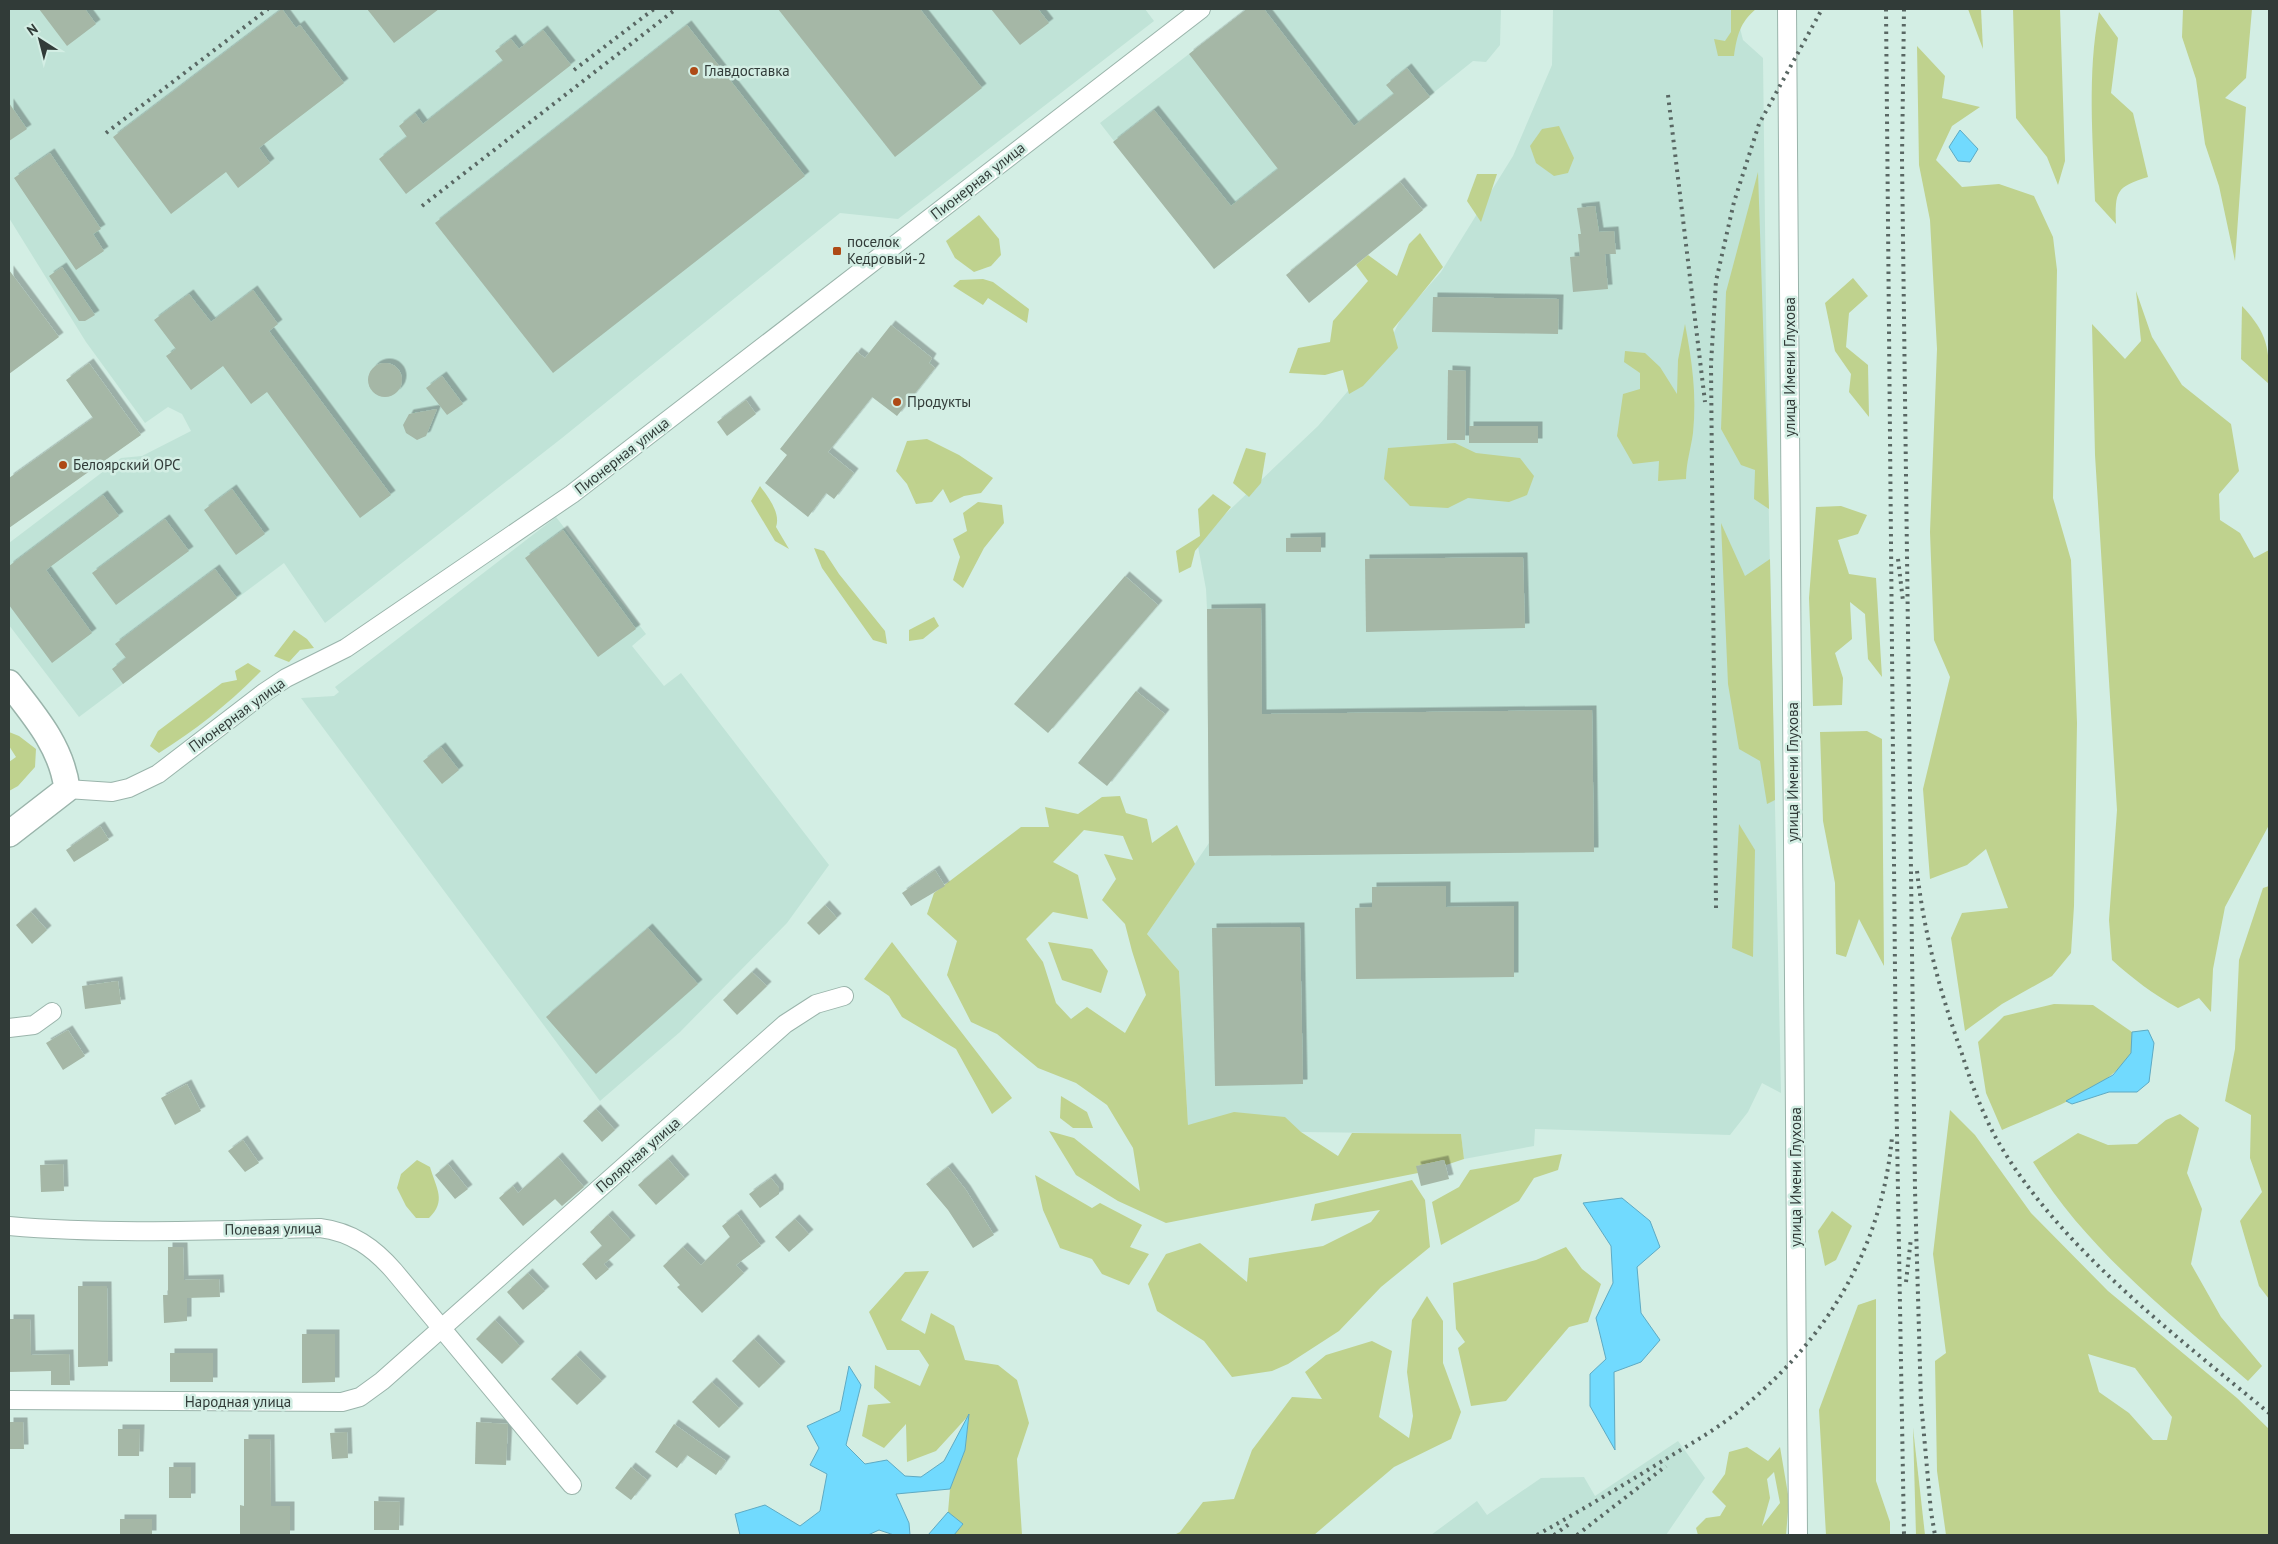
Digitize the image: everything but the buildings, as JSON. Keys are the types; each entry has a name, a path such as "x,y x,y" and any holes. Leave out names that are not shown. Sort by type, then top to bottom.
{"street":[{"name":"Пионерная улица","path":"67,789 87,792 112,792 129,788 158,774 272,687 346,648 572,494 1201,9"},
{"name":"улица Имени Глухова","path":"1787,9 1798,1535"},
{"path":"9,683 45,731 60,757 67,789 9,834"},
{"name":"Полярная улица","path":"441,1329 786,1024 816,1004 844,996"},
{"path":"9,1028 34,1025 52,1012"},
{"name":"Полевая улица","path":"9,1226 64,1230 320,1228 338,1230 364,1242 381,1256 572,1485"},
{"name":"Народная улица","path":"9,1400 342,1402 360,1397 382,1381 441,1329"}],"shaded area":[{"path":"9,9 1145,9 1154,21 898,219 840,213 562,438 325,623 284,563 79,717 9,625 9,543 121,458 142,456 191,431 182,414 168,407 145,423 86,342 9,218"},
{"path":"1247,9 1501,9 1500,45 1486,62 1473,61 1214,269 1100,123"},
{"path":"1553,9 1735,9 1743,40 1763,58 1768,474 1781,1093 1762,1083 1748,1112 1730,1135 1535,1129 1534,1146 1464,1159 1461,1134 1301,1132 1188,1125 1179,971 1147,934 1209,843 1207,609 1206,589 1197,541 1318,426 1389,343 1402,316 1441,272 1513,156 1552,65"},
{"path":"556,517 646,634 632,646 664,686 681,673 829,865 787,923 680,1032 600,1101 301,698 334,696 339,692 335,687"},
{"path":"1678,1441 1705,1478 1666,1535 1431,1535 1477,1501 1487,1515 1541,1478 1584,1477 1595,1496"}],"green space":[{"path":"1731,9 1756,9 1746,19 1740,30 1734,56 1718,56 1714,39 1725,41 1731,32"},
{"path":"1968,9 1981,9 1983,49"},
{"path":"2013,9 2060,9 2065,161 2058,185 2047,157 2016,118"},
{"path":"2183,9 2252,9 2246,78 2225,98 2246,107 2235,261 2219,186 2205,144 2196,79 2182,37"},
{"path":"2099,12 2118,38 2111,93 2133,113 2148,177 2129,184 2120,192 2116,204 2116,224 2095,201 2092,82 2095,35"},
{"path":"1917,46 1945,76 1942,98 1980,107 1952,126 1936,160 1962,187 1999,184 2034,196 2053,237 2057,270 2053,498 2071,560 2077,723 2074,906 2071,953 2052,976 2002,1004 1965,1031 1951,938 1962,913 2008,908 1986,849 1967,865 1930,879 1923,789 1950,677 1934,640 1930,532 1937,349 1930,220 1919,165"},
{"path":"1559,126 1574,158 1568,173 1554,176 1536,163 1530,146 1542,129"},
{"path":"1758,172 1769,509 1754,499 1755,470 1741,465 1721,429 1726,292"},
{"path":"1477,174 1497,174 1481,222 1467,201"},
{"path":"979,215 999,239 1001,255 991,266 974,272 955,258 946,241"},
{"path":"1420,233 1443,267 1393,329 1398,348 1363,386 1349,394 1343,370 1325,375 1289,373 1298,348 1330,342 1333,321 1368,281 1356,265 1368,255 1397,276 1409,244"},
{"path":"1853,278 1868,296 1849,313 1846,347 1868,365 1869,417 1849,392 1851,374 1835,351 1825,303"},
{"path":"983,279 993,282 1029,309 1027,323 988,298 983,305 953,286 960,280"},
{"path":"2136,291 2152,337 2182,385 2231,424 2239,471 2219,494 2220,520 2240,533 2254,558 2269,550 2269,825 2225,907 2213,969 2211,1012 2199,998 2178,1008 2144,986 2112,960 2109,920 2117,810 2095,455 2092,324 2125,359 2141,341"},
{"path":"2242,306 2262,333 2267,350 2269,384 2241,359"},
{"path":"1685,324 1692,365 1694,392 1693,433 1686,479 1658,481 1659,461 1633,464 1617,436 1623,394 1640,389 1640,373 1624,362 1625,351 1645,353 1660,367 1677,394 1678,360"},
{"path":"927,439 959,455 993,478 981,493 964,496 950,503 943,489 932,502 916,504 907,484 896,471 907,441"},
{"path":"1455,443 1476,453 1520,458 1534,476 1527,495 1509,502 1468,498 1448,508 1410,506 1384,479 1388,448"},
{"path":"1246,448 1266,453 1261,483 1249,497 1233,483"},
{"path":"760,486 773,505 777,516 776,527 789,549 775,541 751,501"},
{"path":"1213,494 1231,507 1195,551 1191,567 1179,573 1176,551 1200,536 1198,509"},
{"path":"978,502 1002,505 1004,523 984,548 963,588 953,580 960,557 953,539 967,531 963,513"},
{"path":"1841,506 1867,515 1858,534 1838,540 1849,574 1876,578 1882,677 1868,659 1865,614 1850,602 1852,639 1835,653 1843,678 1842,705 1813,706 1809,598 1816,507"},
{"path":"1721,523 1745,576 1770,559 1775,800 1767,804 1760,761 1739,749 1728,684"},
{"path":"814,548 824,551 839,574 885,631 887,644 873,640 822,568"},
{"path":"934,617 939,626 923,639 909,641 909,630"},
{"path":"294,630 307,639 314,648 300,650 289,662 274,656"},
{"path":"248,663 261,671 225,705 159,753 150,746 158,731 222,683 237,680 235,671"},
{"path":"1867,731 1882,739 1884,966 1859,919 1846,957 1836,954 1835,883 1823,821 1820,732"},
{"path":"9,732 19,736 36,749 35,767 18,786 9,791 9,762 16,757 9,746"},
{"path":"1120,796 1126,813 1147,819 1152,843 1177,825 1195,864 1147,934 1179,971 1188,1125 1234,1112 1285,1117 1301,1132 1338,1156 1352,1133 1461,1134 1464,1159 1446,1165 1444,1160 1417,1166 1418,1173 1166,1223 1118,1201 1076,1175 1049,1131 1074,1138 1140,1191 1133,1148 1107,1105 1076,1083 1038,1068 997,1034 971,1022 947,975 957,941 927,914 934,893 1021,827 1049,827 1045,807 1078,814 1102,797","holes":["1084,830 1123,836 1133,860 1104,854 1116,879 1102,900 1125,924 1146,995 1125,1033 1087,1007 1071,1019 1056,1003 1043,962 1026,939 1053,912 1088,919 1078,875 1053,862"]},
{"path":"1739,824 1755,850 1753,957 1732,948"},
{"path":"2269,886 2269,1299 2259,1286 2240,1221 2262,1192 2250,1158 2251,1115 2225,1101 2235,1049 2239,960 2263,888"},
{"path":"892,942 1012,1098 992,1114 956,1049 902,1017 889,996 864,979"},
{"path":"1048,942 1092,949 1108,971 1101,993 1062,980"},
{"path":"2054,1004 2093,1005 2132,1032 2130,1055 2120,1068 2090,1090 2002,1130 1986,1093 1978,1042 2004,1016"},
{"path":"1061,1096 1087,1112 1093,1128 1073,1128 1060,1118"},
{"path":"1950,1110 1975,1135 2031,1213 2108,1291 2237,1398 2269,1429 2269,1535 1946,1535 1937,1471 1935,1361 1946,1353 1933,1254","holes":["2088,1354 2135,1368 2172,1417 2167,1440 2153,1440 2129,1413 2099,1392"]},
{"path":"2180,1114 2199,1128 2187,1173 2202,1209 2191,1264 2221,1317 2262,1366 2248,1381 2160,1305 2104,1252 2078,1224 2033,1162 2078,1133 2108,1145 2137,1144 2166,1120"},
{"path":"1562,1154 1558,1170 1534,1178 1519,1201 1441,1245 1432,1202 1459,1187 1470,1170"},
{"path":"417,1160 430,1167 437,1188 438,1206 429,1218 416,1218 406,1206 397,1188 401,1174"},
{"path":"1035,1175 1092,1208 1100,1203 1142,1225 1130,1247 1149,1254 1129,1285 1102,1274 1092,1259 1060,1248 1043,1210"},
{"path":"1412,1180 1425,1200 1430,1247 1381,1287 1339,1331 1288,1364 1272,1371 1232,1377 1204,1341 1157,1311 1148,1284 1166,1254 1200,1243 1247,1282 1249,1258 1323,1246 1371,1222 1380,1210 1311,1221 1315,1204"},
{"path":"1832,1211 1852,1226 1836,1260 1825,1266 1818,1231"},
{"path":"1566,1247 1582,1269 1601,1284 1588,1322 1569,1327 1506,1401 1471,1406 1458,1348 1465,1342 1456,1329 1453,1283 1536,1260"},
{"path":"929,1271 901,1320 925,1334 931,1313 954,1326 965,1360 998,1365 1017,1380 1029,1423 1017,1459 1022,1535 954,1535 963,1524 948,1512 950,1489 965,1450 969,1415 936,1451 907,1462 906,1424 884,1448 862,1436 868,1405 891,1403 874,1388 875,1365 920,1386 929,1365 919,1350 887,1350 869,1312 905,1272"},
{"path":"1427,1296 1443,1321 1443,1363 1461,1412 1451,1439 1394,1467 1314,1535 1174,1535 1180,1532 1203,1502 1234,1499 1252,1450 1292,1397 1322,1399 1305,1372 1326,1355 1372,1341 1392,1351 1379,1417 1409,1438 1413,1416 1407,1372 1412,1320"},
{"path":"1876,1299 1876,1481 1890,1522 1890,1535 1826,1535 1819,1410 1858,1305"},
{"path":"1913,1428 1925,1535 1916,1535"},
{"path":"1747,1447 1768,1461 1780,1447 1789,1500 1786,1535 1698,1535 1696,1528 1706,1518 1720,1516 1726,1506 1712,1492 1725,1474 1729,1452","holes":["1774,1472 1780,1503 1762,1526 1770,1498 1767,1479"]}],"water":[{"path":"1960,130 1978,149 1970,162 1958,161 1949,147"},
{"path":"2148,1030 2154,1043 2149,1082 2137,1092 2109,1092 2072,1104 2066,1101 2113,1075 2131,1053 2132,1032"},
{"path":"1622,1198 1650,1221 1660,1247 1637,1267 1641,1313 1660,1340 1641,1362 1614,1372 1615,1450 1590,1406 1590,1374 1606,1359 1596,1318 1613,1283 1611,1246 1583,1203"},
{"path":"849,1366 861,1385 846,1445 865,1464 887,1460 905,1476 921,1477 944,1461 969,1414 965,1450 950,1489 896,1494 909,1523 910,1535 894,1535 879,1530 868,1535 740,1535 735,1514 765,1505 800,1526 820,1511 827,1474 810,1465 819,1448 807,1426 840,1411"},
{"path":"948,1512 963,1524 954,1535 928,1535"}],"railway":[{"path":"106,133 268,9"},
{"path":"574,70 654,9"},
{"path":"422,206 676,9"},
{"path":"1716,908 1711,364 1716,281 1734,202 1759,124 1822,9"},
{"path":"1886,9 1896,1077 1904,1535"},
{"path":"1904,9 1902,159 1915,1190 1921,1402 1931,1512 1935,1535"},
{"path":"1668,95 1705,402"},
{"path":"1898,559 1903,601"},
{"path":"1917,871 1924,918 1934,964 1969,1076 1981,1108 1996,1138 2021,1178 2051,1216 2120,1287 2269,1413"},
{"path":"1537,1535 1617,1489 1716,1428 1746,1405 1776,1378 1802,1349 1826,1318 1846,1286 1863,1252 1877,1215 1886,1177 1892,1137"},
{"path":"1906,1282 1911,1238"},
{"path":"1577,1535 1666,1466"},
{"path":"1554,1535 1572,1522"}],"place":[{"name":"Главдоставка","path":"694,71"},
{"name":"поселок Кедровый-2","path":"837,251"},
{"name":"Продукты","path":"897,402"},
{"name":"Белоярский ОРС","path":"63,465"}]}
